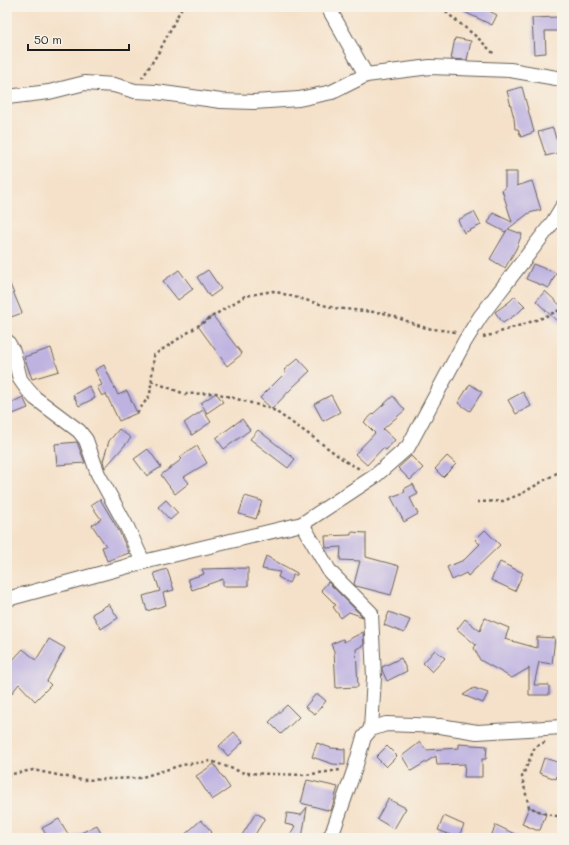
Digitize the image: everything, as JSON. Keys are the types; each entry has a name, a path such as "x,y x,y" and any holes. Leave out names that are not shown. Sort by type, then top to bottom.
{"street":[{"path":"328,7 366,75"},
{"path":"7,97 49,92 85,83 114,85 135,91 156,92 221,101 254,102 299,99 332,92 366,75 430,67 510,70 562,79"},
{"path":"7,600 142,562 302,524 375,476 408,447 467,337 480,317 553,222 562,207"},
{"path":"7,341 13,351 20,379 27,389 35,398 79,432 86,440 98,474 127,527 142,562"},
{"path":"302,524 330,572 371,613 374,677 371,729"},
{"path":"328,838 332,834 364,737 371,729 386,724 440,726 477,732 562,727"}],"path":[{"path":"136,79 143,77 160,50 182,7"},
{"path":"435,7 442,9 478,38 510,70"},
{"path":"137,413 150,395 154,355 244,296 273,291 334,308 384,313 426,328 467,337 492,336 562,309"},
{"path":"152,381 185,394 216,393 272,409 348,463 375,476"},
{"path":"477,502 503,501 521,494 562,470"},
{"path":"548,741 535,747 522,777 529,807 546,814 562,816"},
{"path":"7,775 33,770 82,780 139,778 182,765 211,761 244,773 305,774 355,768"}],"building":[{"path":"454,7 481,7 497,15 492,25"},
{"path":"559,17 559,31 545,31 546,53 534,54 532,18"},
{"path":"455,38 471,41 467,60 451,59"},
{"path":"522,87 534,132 521,137 518,129 515,129 514,118 507,91"},
{"path":"553,128 556,139 562,138 562,152 546,156 538,132"},
{"path":"505,172 517,172 517,186 532,181 541,210 529,213 508,229 522,234 516,249 505,268 490,259 507,230 505,232 488,223 493,213 512,222 502,190 505,188"},
{"path":"474,212 481,225 464,233 458,220"},
{"path":"533,264 556,273 549,288 526,279"},
{"path":"179,270 193,289 178,300 163,281"},
{"path":"208,270 221,289 210,297 197,277"},
{"path":"7,277 22,313 11,317 7,308"},
{"path":"545,291 562,307 562,326 536,301"},
{"path":"515,296 525,306 518,313 503,323 495,312"},
{"path":"213,316 242,354 227,366 198,326"},
{"path":"51,348 59,371 32,379 24,357"},
{"path":"298,358 310,371 272,409 260,398 286,372 284,370"},
{"path":"104,365 118,395 127,391 137,413 119,421 106,394 102,396 97,387 102,385 95,370"},
{"path":"470,384 482,392 470,411 458,403"},
{"path":"89,386 95,398 79,406 73,395"},
{"path":"523,392 531,406 516,414 508,400"},
{"path":"216,393 223,402 207,413 201,403"},
{"path":"331,395 340,412 323,421 314,404"},
{"path":"393,396 405,410 383,429 395,440 386,450 383,448 367,465 355,454 375,433 364,422"},
{"path":"23,397 28,408 10,415 7,405"},
{"path":"203,410 211,422 192,435 184,423"},
{"path":"242,419 250,430 224,449 216,438"},
{"path":"119,429 131,438 105,468 103,461 109,441"},
{"path":"258,430 295,459 288,468 250,439"},
{"path":"77,442 85,463 57,465 55,444"},
{"path":"197,446 207,463 184,477 189,483 175,494 161,475 182,459 180,457"},
{"path":"148,449 161,467 147,476 134,459"},
{"path":"411,456 423,468 410,480 398,468"},
{"path":"447,456 456,464 443,477 435,469"},
{"path":"413,484 418,494 410,498 418,514 404,522 391,497 405,492 404,489"},
{"path":"245,496 262,501 256,519 239,514"},
{"path":"100,499 119,531 129,553 107,561 102,547 106,546 92,525 101,519 91,505"},
{"path":"166,500 178,513 170,520 158,507"},
{"path":"485,530 500,545 468,576 466,573 452,580 447,567 464,560 480,544 475,540"},
{"path":"351,532 366,533 366,557 399,566 391,595 356,586 354,584 360,561 340,560 341,547 326,548 325,536 351,535"},
{"path":"266,556 297,573 297,575 293,575 289,583 278,577 280,572 262,569"},
{"path":"500,562 523,573 515,591 491,580"},
{"path":"248,568 248,586 223,586 223,579 192,590 188,579 204,574 202,569"},
{"path":"167,569 174,590 163,593 166,605 147,611 143,596 160,591 154,573"},
{"path":"328,582 363,617 349,612 341,618 333,607 336,605 321,590"},
{"path":"109,604 118,618 101,629 92,614"},
{"path":"389,612 410,620 404,633 384,625"},
{"path":"485,618 509,628 505,639 537,648 537,637 555,638 552,664 539,662 534,685 549,685 549,695 529,695 529,668 512,678 480,660 474,648 476,645 457,629 465,619 480,631"},
{"path":"363,632 364,645 356,649 358,687 336,688 334,651 331,644 343,639 344,642"},
{"path":"49,639 65,648 47,681 51,685 35,701 19,684 7,699 7,666 23,649 36,660"},
{"path":"435,650 445,658 432,672 423,663"},
{"path":"401,658 407,671 387,681 382,667"},
{"path":"474,688 488,693 483,703 463,695"},
{"path":"315,695 319,695 326,701 315,714 305,707"},
{"path":"287,705 299,717 281,734 269,722"},
{"path":"234,732 243,742 228,756 219,746"},
{"path":"420,742 426,750 459,748 459,744 487,746 486,759 482,759 482,777 464,777 465,764 437,765 436,756 411,771 402,756"},
{"path":"317,743 331,748 345,749 345,765 333,764 312,757"},
{"path":"387,746 397,756 386,767 376,757"},
{"path":"544,758 561,763 556,779 539,773"},
{"path":"214,764 230,788 212,800 196,776"},
{"path":"307,780 338,787 331,811 301,803"},
{"path":"388,799 406,808 394,829 377,819"},
{"path":"307,807 302,838 288,838 295,826 285,824 287,813 301,815"},
{"path":"529,807 546,814 540,830 536,830 522,824"},
{"path":"256,813 265,818 253,838 240,838"},
{"path":"444,816 464,825 458,838 438,830"},
{"path":"59,819 68,834 61,838 48,838 42,828"},
{"path":"201,820 212,832 206,838 181,838"},
{"path":"97,825 103,838 71,838"},
{"path":"496,825 523,838 490,838"}]}
